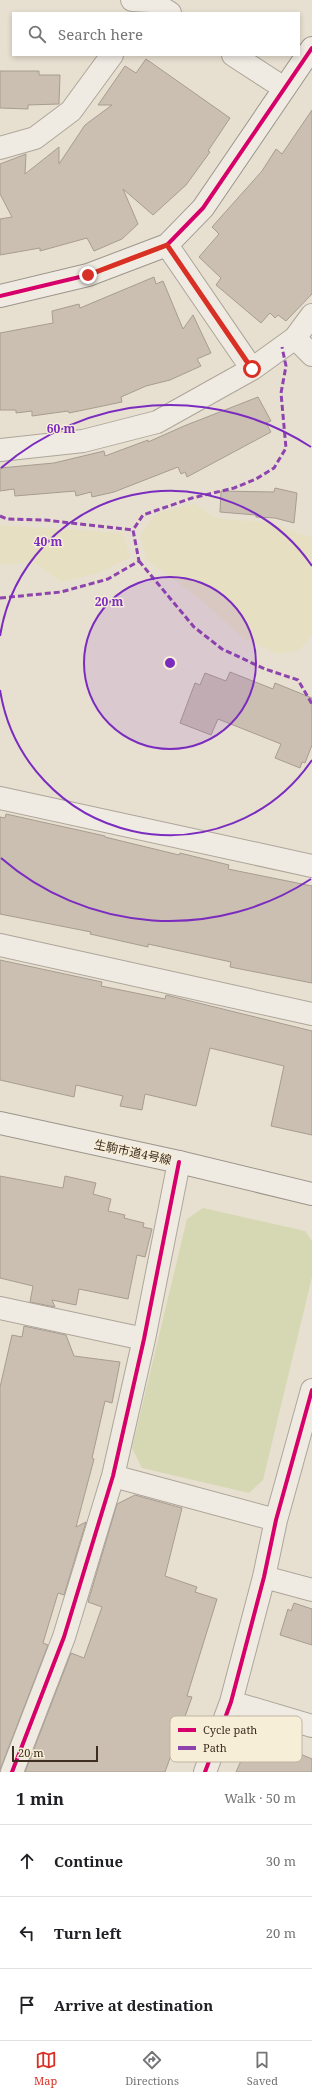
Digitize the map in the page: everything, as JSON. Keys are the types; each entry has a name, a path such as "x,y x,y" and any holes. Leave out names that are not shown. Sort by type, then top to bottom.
{"street":[{"path":"144,3 167,12"},
{"path":"0,296 88,275 167,245 203,208 312,48"},
{"path":"0,148 35,138 71,111 111,56"},
{"path":"235,56 284,88"},
{"path":"167,245 252,369"},
{"path":"0,450 84,441 157,422 252,369 295,338 312,315"},
{"path":"295,338 312,355"},
{"path":"0,798 312,866"},
{"path":"0,945 312,1014"},
{"name":"生駒市道4号線","path":"0,1124 179,1162 312,1194"},
{"path":"12,1772 64,1637 113,1476 144,1339 179,1162"},
{"path":"0,1308 144,1339"},
{"path":"226,1716 231,1702 264,1577 276,1520 312,1390"},
{"path":"113,1476 276,1520"},
{"path":"264,1577 312,1590"},
{"path":"231,1702 278,1716"},
{"path":"302,1723 312,1726"},
{"path":"205,1772 209,1762"}],"shaded area":[{"path":"195,503 214,517 230,520 268,522 312,538 312,635 299,650 278,654 243,638 199,598 147,560 140,536 154,516 161,512"},
{"path":"0,525 123,533 130,557 99,573 61,582 34,562 0,565"}],"green space":[{"path":"203,1208 305,1231 312,1241 312,1277 263,1480 249,1493 142,1468 132,1448 187,1219"}],"building":[{"path":"146,59 230,118 208,151 210,152 186,185 153,215 123,189 138,224 122,239 94,251 87,238 40,251 40,248 0,255 0,219 12,217 0,194 0,164 26,154 25,174 59,147 59,164 85,125 112,105 98,105 125,66 136,73"},
{"path":"0,71 39,71 39,75 60,75 59,104 28,105 28,109 0,108"},
{"path":"312,110 312,294 286,321 278,315 275,318 270,313 261,323 216,285 221,278 199,257 219,234 212,227 262,171 276,149 282,154"},
{"path":"154,277 156,284 163,281 183,329 193,315 211,353 197,359 201,366 170,380 146,386 121,397 122,402 69,413 68,411 32,416 32,411 16,413 16,410 0,410 0,333 53,323 52,311 79,304 80,308"},
{"path":"258,397 271,421 266,423 271,432 187,477 185,472 181,474 178,467 114,492 92,497 91,492 76,496 75,491 15,496 14,489 0,491 0,468 54,463 104,451 105,456 148,440 148,442"},
{"path":"275,488 297,493 294,523 275,518 256,517 256,515 220,512 221,491 274,492"},
{"path":"230,672 273,689 275,683 312,698 312,745 305,763 302,762 300,768 275,758 281,744 218,719 211,735 180,723 195,683 200,685 205,673 226,681"},
{"path":"6,814 105,836 179,855 180,853 229,865 228,869 312,886 312,983 230,967 231,962 148,944 148,947 90,934 91,932 0,914 0,817 5,818"},
{"path":"0,960 102,982 101,986 165,999 166,995 312,1031 312,1135 271,1126 284,1066 210,1048 196,1106 145,1094 142,1110 120,1106 123,1096 76,1085 74,1097 0,1080"},
{"path":"0,1176 63,1188 65,1176 96,1183 93,1194 111,1199 108,1211 125,1215 124,1218 144,1223 143,1227 152,1229 145,1257 137,1255 128,1299 79,1289 76,1305 52,1300 55,1307 30,1302 33,1286 0,1278"},
{"path":"24,1326 66,1335 74,1356 120,1362 112,1403 105,1401 92,1458 94,1459 76,1527 86,1522 64,1595 58,1593 43,1643 48,1645 0,1770 0,1387 12,1335 22,1337"},
{"path":"135,1495 182,1508 165,1576 197,1587 195,1592 217,1599 187,1696 192,1697 185,1716 170,1716 170,1758 165,1772 25,1772 71,1653 84,1658 102,1607 88,1602 117,1504"},
{"path":"294,1603 312,1609 312,1645 280,1635 288,1609 291,1611"},
{"path":"302,1755 312,1759 312,1772 236,1772 240,1762 302,1762"}],"marked path":[{"path":"0,598 61,592 108,579 139,561 133,530 143,515 192,498 234,488 256,479 274,468 286,448 281,393 286,366 282,347"},
{"path":"0,516 7,519 45,520 133,530"},
{"path":"139,561 194,627 222,649 265,669 298,680 312,704"}],"cycle path":[{"path":"0,296 88,275 167,245 203,208 312,48"},
{"path":"12,1772 64,1637 113,1476 144,1339 179,1162"},
{"path":"226,1716 231,1702 264,1577 276,1520 312,1390"},
{"path":"205,1772 209,1762"}],"route":[{"path":"88,275 167,245 252,369"}]}
